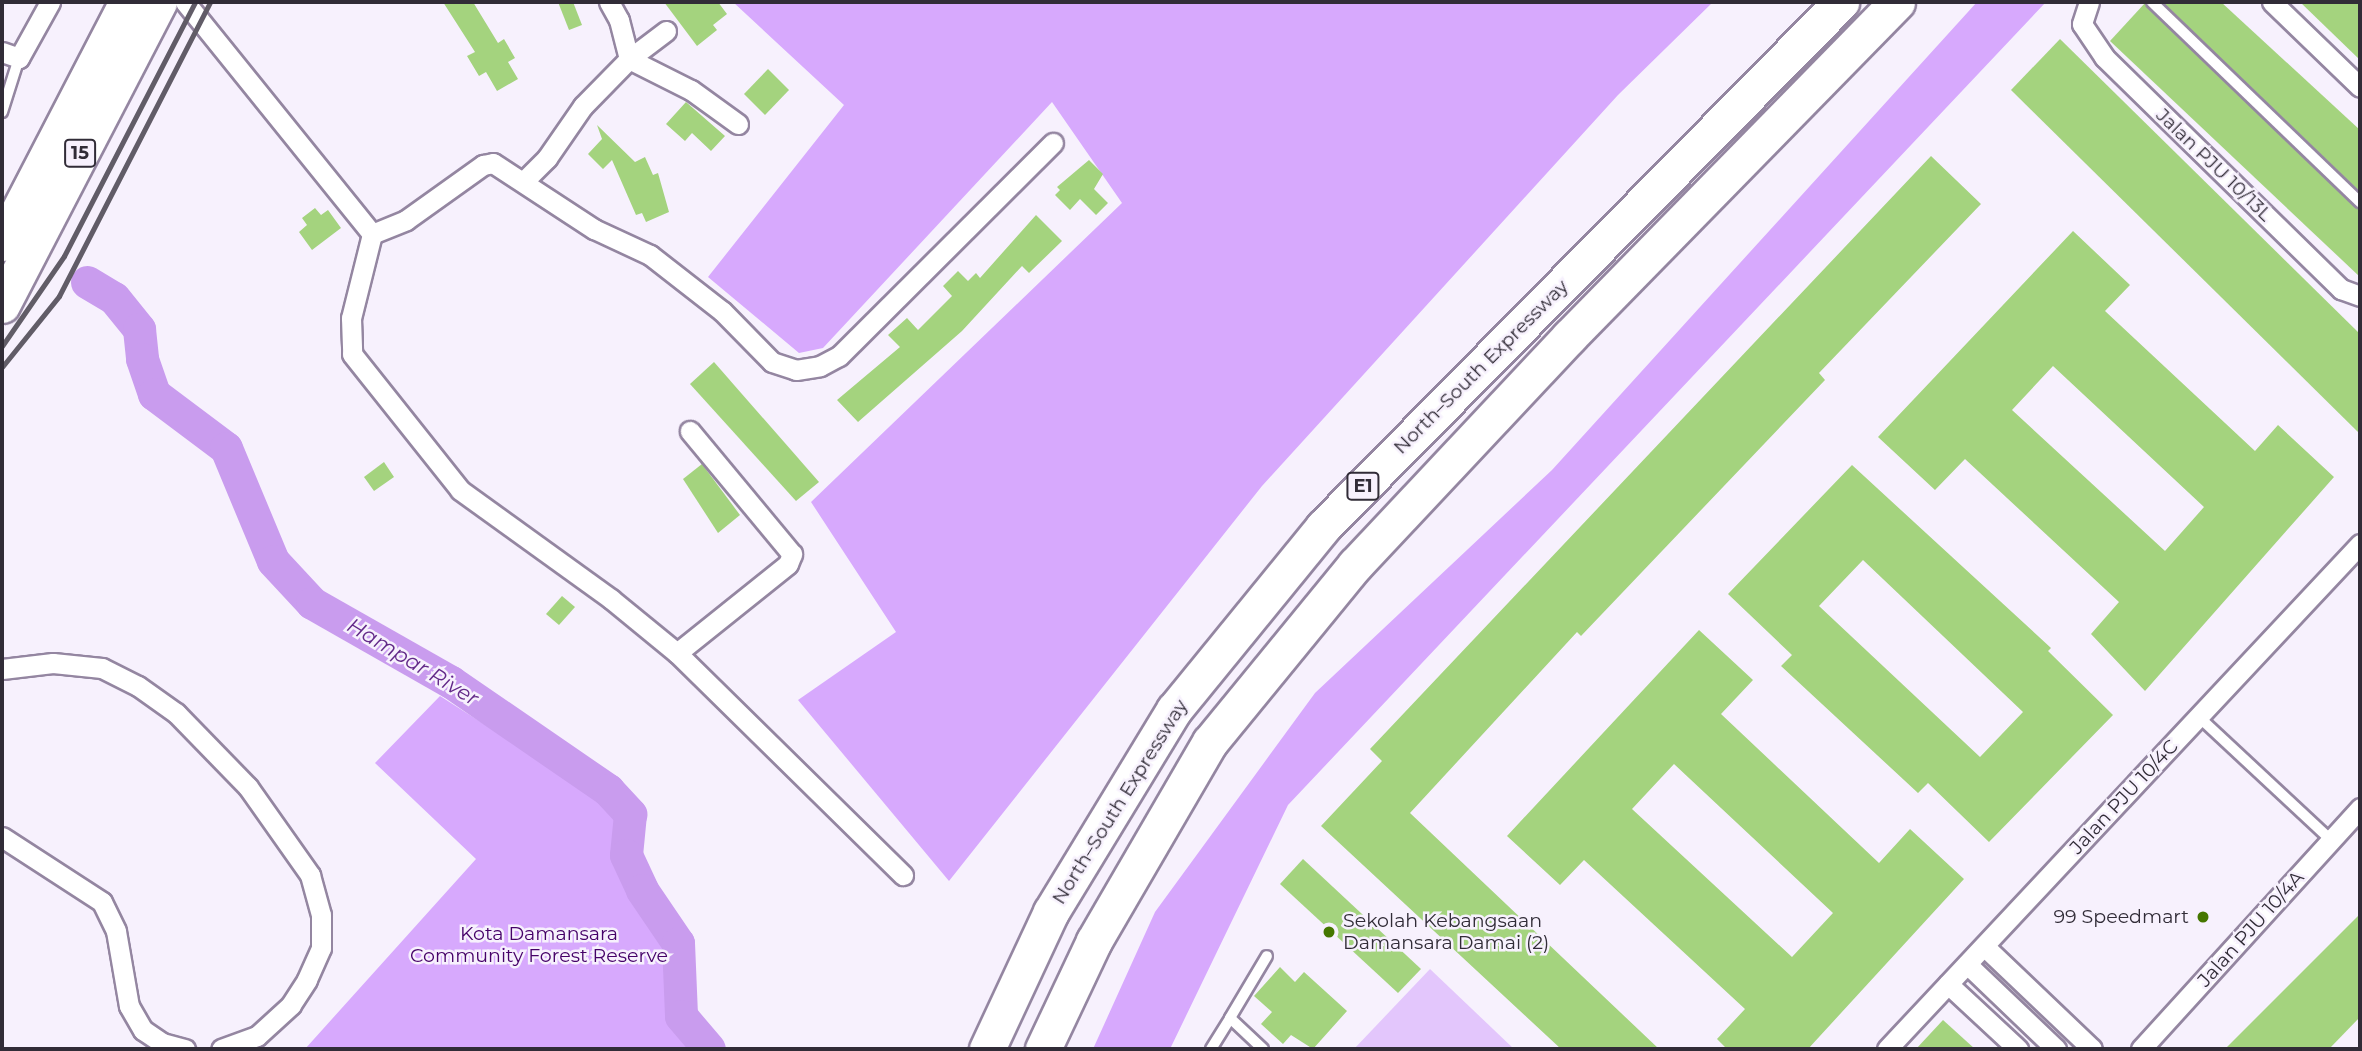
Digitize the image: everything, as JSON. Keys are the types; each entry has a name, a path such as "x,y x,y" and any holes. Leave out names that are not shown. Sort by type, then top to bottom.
{"highway":[{"name":"15","path":"2,243 127,2"},
{"name":"15","path":"2,305 159,2"},
{"name":"North–South Expressway","path":"987,1049 1051,912 1174,710 1323,527 1841,2"},
{"name":"E1","path":"1043,1049 1094,941 1210,742 1355,565 1569,338 1897,2"}],"street":[{"path":"11,55 50,2"},
{"path":"185,2 372,233"},
{"path":"609,2 619,20 629,59 691,90 738,124"},
{"name":"Jalan PJU 10/13L","path":"2090,2 2082,24 2104,57 2341,289 2358,296"},
{"path":"2272,2 2360,88"},
{"path":"524,181 547,158 583,106 629,59 666,31"},
{"path":"372,233 406,220 488,163 524,181 594,229 650,255 722,311 772,362 796,370 820,366 839,356 1053,143"},
{"path":"372,233 351,318 352,354 460,490 611,599 677,653 903,875"},
{"path":"677,653 788,564 792,554 690,431"},
{"name":"Jalan PJU 10/4C","path":"1887,1049 2360,544"},
{"path":"2,669 52,663 102,668 138,686 176,713 248,787 310,875 321,915 321,948 307,980 291,1005 257,1036 221,1049"},
{"name":"Jalan PJU 10/4A","path":"2141,1049 2360,808"},
{"path":"2,838 102,902 116,931 129,1006 144,1030 162,1044 185,1049"},
{"path":"1984,946 2092,1049"},
{"path":"1967,964 2056,1049"},
{"path":"1948,984 2012,1047"}],"lane":[{"path":"2152,2 2360,202"},
{"path":"2,112 11,55"},
{"path":"2199,717 2331,840"},
{"path":"1211,1049 1267,956"},
{"path":"1230,1018 1262,1049"}],"shaded area":[{"path":"1430,969 1514,1049 1354,1049"}],"green space":[{"path":"733,2 1713,2 1618,95 1262,486 949,881 798,700 896,632 811,502 1122,203 1052,102 823,348 799,353 708,277 844,105"},
{"path":"1977,2 2046,2 1288,805 1170,1049 1093,1049 1155,912 1315,693 1552,470"},
{"name":"Kota Damansara Community Forest Reserve","path":"440,696 592,793 619,821 617,855 631,897 666,946 673,1021 695,1049 305,1049 476,859 375,763"}],"building":[{"path":"443,2 473,2 498,43 504,39 515,58 508,62 518,79 497,91 486,72 479,76 467,56 475,52"},
{"path":"558,2 573,2 582,25 569,30"},
{"path":"664,2 718,2 727,14 713,25 717,30 697,46"},
{"path":"2162,2 2221,2 2360,130 2360,192"},
{"path":"2300,2 2360,2 2360,60"},
{"path":"2145,3 2360,209 2360,277 2110,41"},
{"path":"2060,39 2360,334 2360,434 2011,90"},
{"path":"768,69 789,90 765,115 744,94"},
{"path":"686,102 725,136 711,151 692,133 685,141 666,124"},
{"path":"597,125 635,162 645,157 653,175 658,173 669,212 646,222 642,213 636,215 612,160 603,169 588,154 602,139"},
{"path":"1931,156 1981,204 1819,373 1825,380 1581,636 1577,632 1410,813 1659,1049 1561,1049 1321,826 1382,761 1370,749"},
{"path":"1089,160 1103,174 1094,189 1108,203 1096,215 1080,199 1070,210 1055,195 1060,190 1057,187"},
{"path":"315,208 321,215 328,210 341,228 312,250 299,232 307,225 302,218"},
{"path":"1036,215 1062,241 1029,273 1022,266 962,331 858,422 837,400 900,347 888,335 907,318 918,330 952,296 943,286 958,271 968,281 976,273 980,278"},
{"path":"2073,231 2130,285 2105,311 2255,451 2278,425 2334,477 2145,691 2091,634 2119,602 1965,459 1935,490 1878,437","holes":["2053,366 2204,507 2165,551 2012,410"]},
{"path":"714,362 819,482 796,501 690,384"},
{"path":"384,462 394,477 374,491 364,477"},
{"path":"702,464 740,515 718,533 683,479"},
{"path":"1852,465 2051,648 2048,651 2113,715 1989,842 1928,783 1918,793 1781,666 1792,655 1728,594","holes":["1863,560 2023,712 1980,757 1819,606"]},
{"path":"562,596 575,607 559,625 546,614"},
{"path":"1699,630 1753,680 1721,714 1879,863 1910,829 1964,879 1808,1049 1727,1049 1717,1039 1745,1009 1584,860 1560,885 1507,836","holes":["1674,764 1833,913 1792,957 1632,809"]},
{"path":"1303,859 1421,969 1398,993 1280,884"},
{"path":"2360,914 2360,1017 2329,1049 2225,1049"},
{"path":"1280,967 1295,982 1304,972 1347,1011 1313,1049 1291,1035 1283,1044 1261,1024 1272,1012 1254,996"},
{"path":"1943,1020 1975,1049 1916,1049"}],"waterway":[{"name":"Hampar River","path":"87,282 114,298 139,329 142,359 154,394 226,448 273,561 312,603 451,682 608,790 630,814 626,855 642,890 678,943 681,1016 709,1049"}],"railway":[{"path":"2,346 64,256 195,2"},
{"path":"2,367 59,296 210,2"}],"place":[{"name":"99 Speedmart","path":"2203,917"},
{"name":"Sekolah Kebangsaan Damansara Damai (2)","path":"1329,932"}]}
